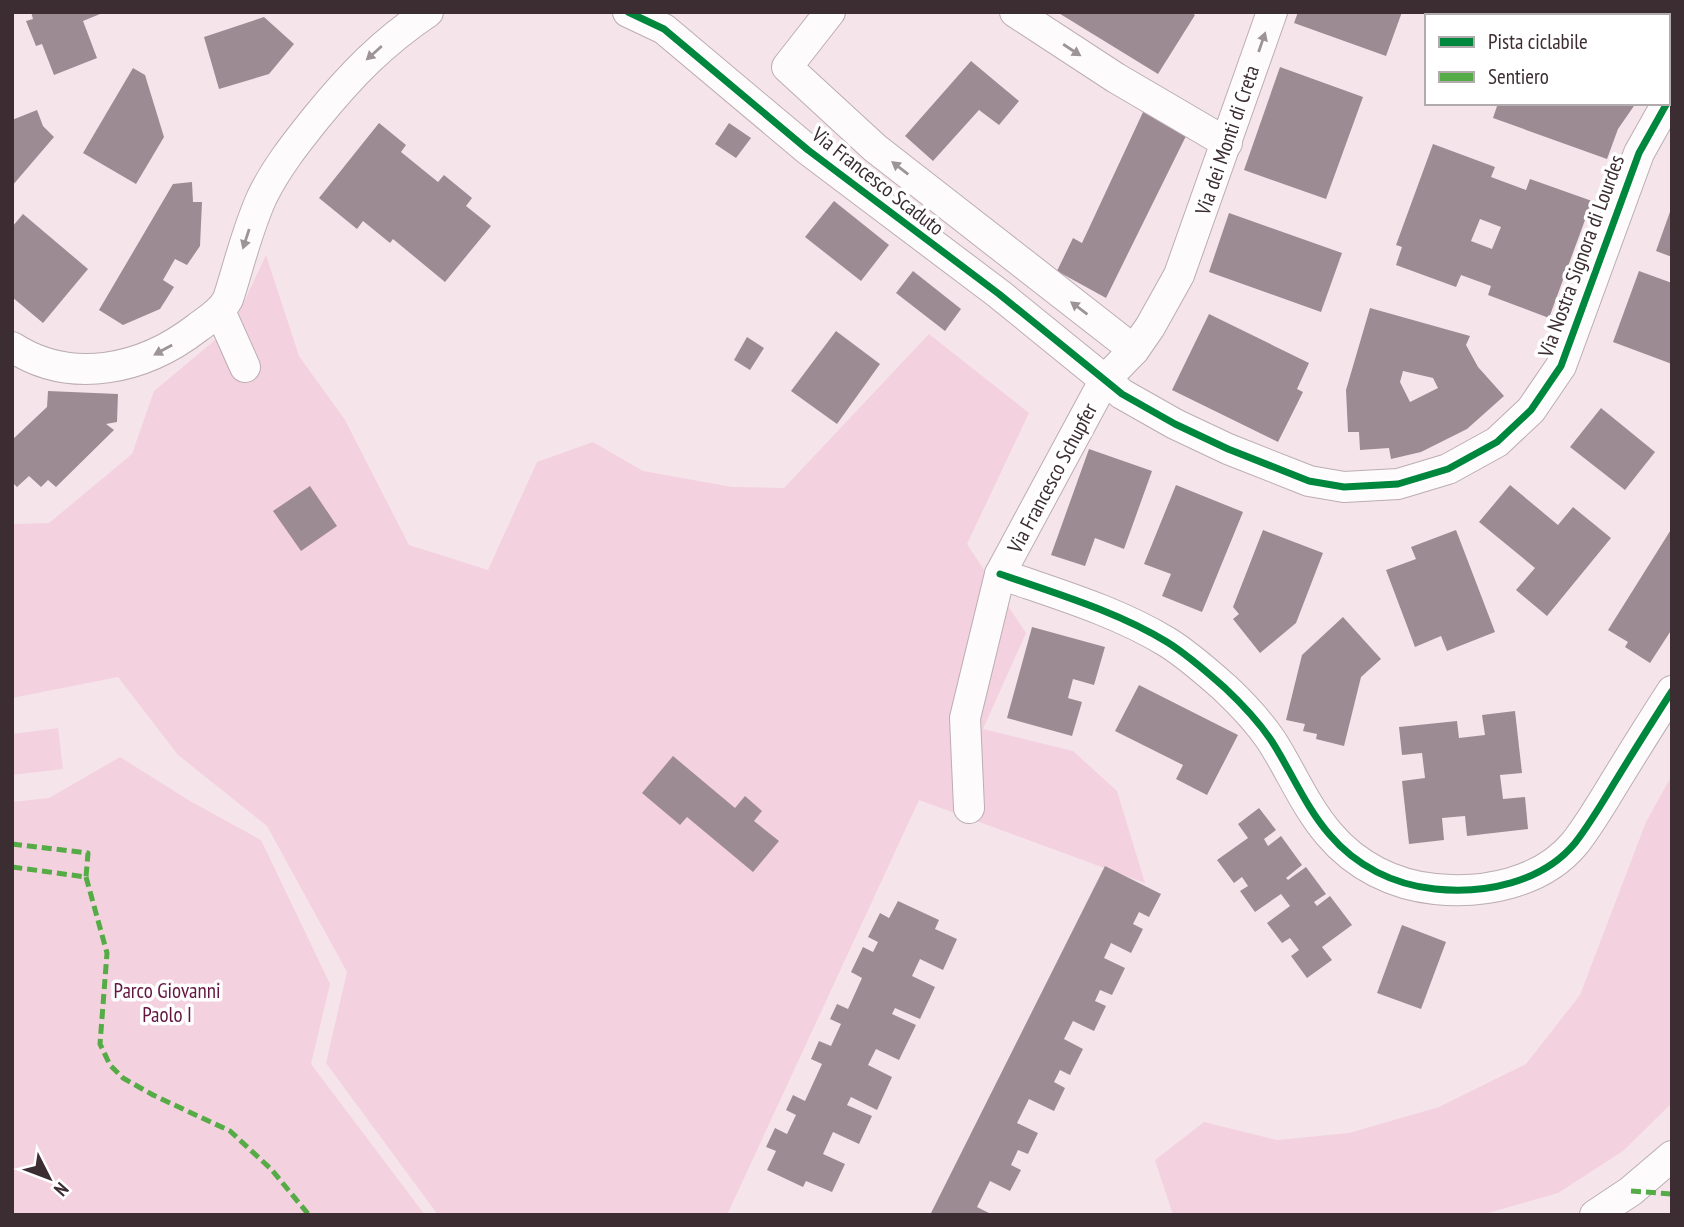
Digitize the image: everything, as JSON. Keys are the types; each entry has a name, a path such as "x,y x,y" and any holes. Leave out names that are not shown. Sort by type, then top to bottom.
{"street":[{"path":"12,347 37,360 71,368 122,366 171,346 219,311 228,299 258,206 294,146 362,64 399,31 428,12"},
{"name":"Via Francesco Scaduto","path":"628,12 667,20 808,150 999,294 1104,381"},
{"path":"830,12 787,67 876,148 1134,349"},
{"path":"1015,12 1116,78 1227,143"},
{"name":"Via dei Monti di Creta","path":"1134,349 1164,305 1182,268 1272,12"},
{"name":"Via Nostra Signora di Lourdes","path":"1104,381 1147,409 1200,436 1290,474 1329,485 1367,487 1398,484 1432,475 1470,458 1512,430 1537,403 1555,376 1573,336 1639,152 1667,105"},
{"path":"219,311 245,367"},
{"name":"Via Francesco Schupfer","path":"970,808 965,718 1000,575 1104,381 1134,349"},
{"name":"Via Francesco Schupfer","path":"1000,575 1119,618 1170,644 1224,687 1252,716 1272,742 1312,809 1343,849 1359,863 1376,872 1426,888 1471,891 1507,884 1537,872 1563,855 1589,824 1672,691"},
{"path":"1595,1215 1631,1191 1672,1156"}],"green space":[{"path":"266,255 299,356 345,420 409,545 488,570 537,462 593,442 643,471 732,487 784,488 929,334 1029,413 967,544 1026,633 983,729 1073,751 1117,791 1145,883 919,800 727,1215 438,1215 326,1063 347,972 267,826 178,755 118,677 12,698 12,524 49,523 132,454 154,391 233,325"},
{"path":"58,728 63,769 12,775 12,734"},
{"name":"Parco Giovanni Paolo I","path":"120,757 190,801 261,840 330,984 311,1064 425,1215 12,1215 12,802 49,798"},
{"path":"1672,775 1672,1103 1623,1151 1558,1193 1481,1215 1173,1215 1155,1160 1204,1122 1277,1140 1349,1133 1439,1107 1526,1064 1580,995 1646,822"}],"building":[{"path":"31,12 105,12 83,21 97,58 54,75 42,44 36,46 26,21 33,19"},
{"path":"1057,12 1190,12 1195,15 1158,74"},
{"path":"1298,12 1402,12 1386,56 1294,23"},
{"path":"1655,12 1672,12 1672,30 1670,14"},
{"path":"264,17 294,44 269,74 219,89 204,37"},
{"path":"971,61 1019,101 999,125 979,110 933,161 905,136"},
{"path":"1280,67 1363,97 1326,199 1244,170"},
{"path":"133,68 145,75 164,137 136,184 83,153"},
{"path":"1497,105 1635,105 1618,129 1607,159 1493,118"},
{"path":"37,110 43,126 54,137 12,186 12,120"},
{"path":"1144,110 1187,134 1106,298 1057,271 1073,238 1082,243"},
{"path":"379,123 406,145 401,152 438,182 444,175 472,198 466,206 491,226 445,282 393,239 390,243 363,221 357,229 319,198"},
{"path":"729,123 751,138 736,158 715,144"},
{"path":"1433,144 1495,167 1491,177 1526,190 1530,179 1592,201 1549,318 1488,295 1491,286 1461,275 1456,287 1396,265 1402,247 1396,245","holes":["1480,219 1501,227 1492,249 1471,241"]},
{"path":"192,182 193,202 202,202 200,246 187,265 175,259 163,280 174,287 160,309 123,325 99,310 173,184"},
{"path":"834,201 889,245 861,281 805,237"},
{"path":"1672,209 1672,257 1656,251"},
{"path":"1229,213 1342,253 1321,312 1209,272"},
{"path":"23,214 88,269 43,323 12,297 12,227"},
{"path":"913,271 961,309 945,331 896,293"},
{"path":"1639,271 1672,283 1672,364 1613,342"},
{"path":"1370,308 1470,336 1466,345 1478,367 1504,396 1467,429 1421,452 1391,459 1389,448 1360,450 1359,432 1348,432 1346,390","holes":["1403,371 1433,378 1438,388 1410,402 1400,382"]},
{"path":"1209,314 1309,363 1297,389 1303,392 1278,442 1172,390"},
{"path":"836,331 880,364 837,424 791,391"},
{"path":"747,337 764,348 750,370 734,360"},
{"path":"48,391 118,394 117,422 106,424 114,430 56,487 48,480 41,487 29,476 17,487 12,482 12,440 47,407"},
{"path":"1601,408 1655,452 1625,490 1570,447"},
{"path":"1089,449 1152,471 1124,549 1095,538 1085,566 1051,555"},
{"path":"1176,485 1243,512 1202,612 1162,596 1171,574 1144,564"},
{"path":"1510,485 1558,525 1573,507 1611,538 1547,616 1516,590 1535,568 1479,522"},
{"path":"310,486 337,526 301,551 273,511"},
{"path":"1672,528 1672,629 1650,663 1625,647 1628,642 1608,630"},
{"path":"1263,530 1323,553 1296,623 1260,653 1233,619 1239,614 1233,607"},
{"path":"1456,530 1495,632 1447,651 1441,636 1415,647 1386,570 1416,559 1411,547"},
{"path":"1343,617 1381,659 1361,677 1344,746 1316,739 1317,734 1303,731 1305,724 1286,720 1302,655"},
{"path":"1032,627 1105,647 1094,685 1073,679 1068,698 1082,702 1072,736 1007,718"},
{"path":"1139,685 1238,735 1207,795 1176,779 1183,765 1115,731"},
{"path":"1515,711 1522,773 1500,775 1503,799 1525,797 1528,829 1467,836 1465,816 1442,818 1444,840 1409,844 1402,781 1425,778 1422,753 1402,755 1399,727 1457,721 1459,738 1485,735 1482,715"},
{"path":"673,756 735,808 745,796 762,811 754,821 779,841 753,872 687,817 680,825 642,793"},
{"path":"1259,808 1276,830 1264,839 1268,846 1281,836 1302,865 1286,878 1288,880 1306,867 1326,894 1314,902 1317,906 1330,896 1352,925 1322,947 1332,960 1307,978 1291,956 1299,950 1290,938 1282,943 1267,923 1290,906 1281,894 1255,912 1240,891 1248,886 1242,877 1234,883 1217,860 1248,838 1238,824"},
{"path":"1105,866 1161,894 1149,917 1139,912 1133,924 1143,929 1131,953 1111,943 1104,958 1125,968 1112,995 1100,990 1095,1001 1106,1006 1094,1031 1073,1021 1064,1039 1083,1049 1070,1075 1060,1070 1054,1082 1065,1088 1054,1111 1029,1099 1017,1123 1038,1133 1028,1154 1018,1150 1011,1165 1021,1170 1010,1191 990,1181 977,1207 993,1215 930,1215"},
{"path":"898,901 939,920 935,929 957,939 943,970 920,959 912,976 935,987 920,1019 895,1008 892,1014 916,1025 899,1060 876,1049 868,1065 892,1077 877,1110 851,1097 847,1105 872,1116 859,1144 833,1132 823,1154 845,1164 832,1192 806,1181 803,1187 767,1170 776,1151 766,1147 775,1128 787,1134 796,1115 786,1110 793,1095 805,1101 822,1064 811,1059 819,1041 831,1046 841,1024 830,1019 837,1004 848,1009 862,978 851,972 863,947 873,952 878,942 868,937 880,913 889,918"},
{"path":"1402,925 1446,942 1421,1009 1377,993"}],"marked path":[{"path":"12,844 88,853 86,877 12,867"},
{"path":"86,877 107,953 100,1044 110,1065 123,1078 153,1095 230,1131 271,1169 309,1215"},
{"path":"1631,1191 1672,1194"}],"cycle path":[{"path":"628,12 664,29 808,150 999,294 1122,394 1175,424 1228,449 1309,481 1344,487 1398,484 1448,469 1497,442 1531,410 1561,366 1639,153 1666,105"},
{"path":"1000,574 1107,612 1148,631 1182,652 1225,688 1261,726 1313,812 1329,834 1351,856 1377,872 1420,887 1473,890 1511,883 1546,868 1562,857 1590,822 1672,691"}]}
